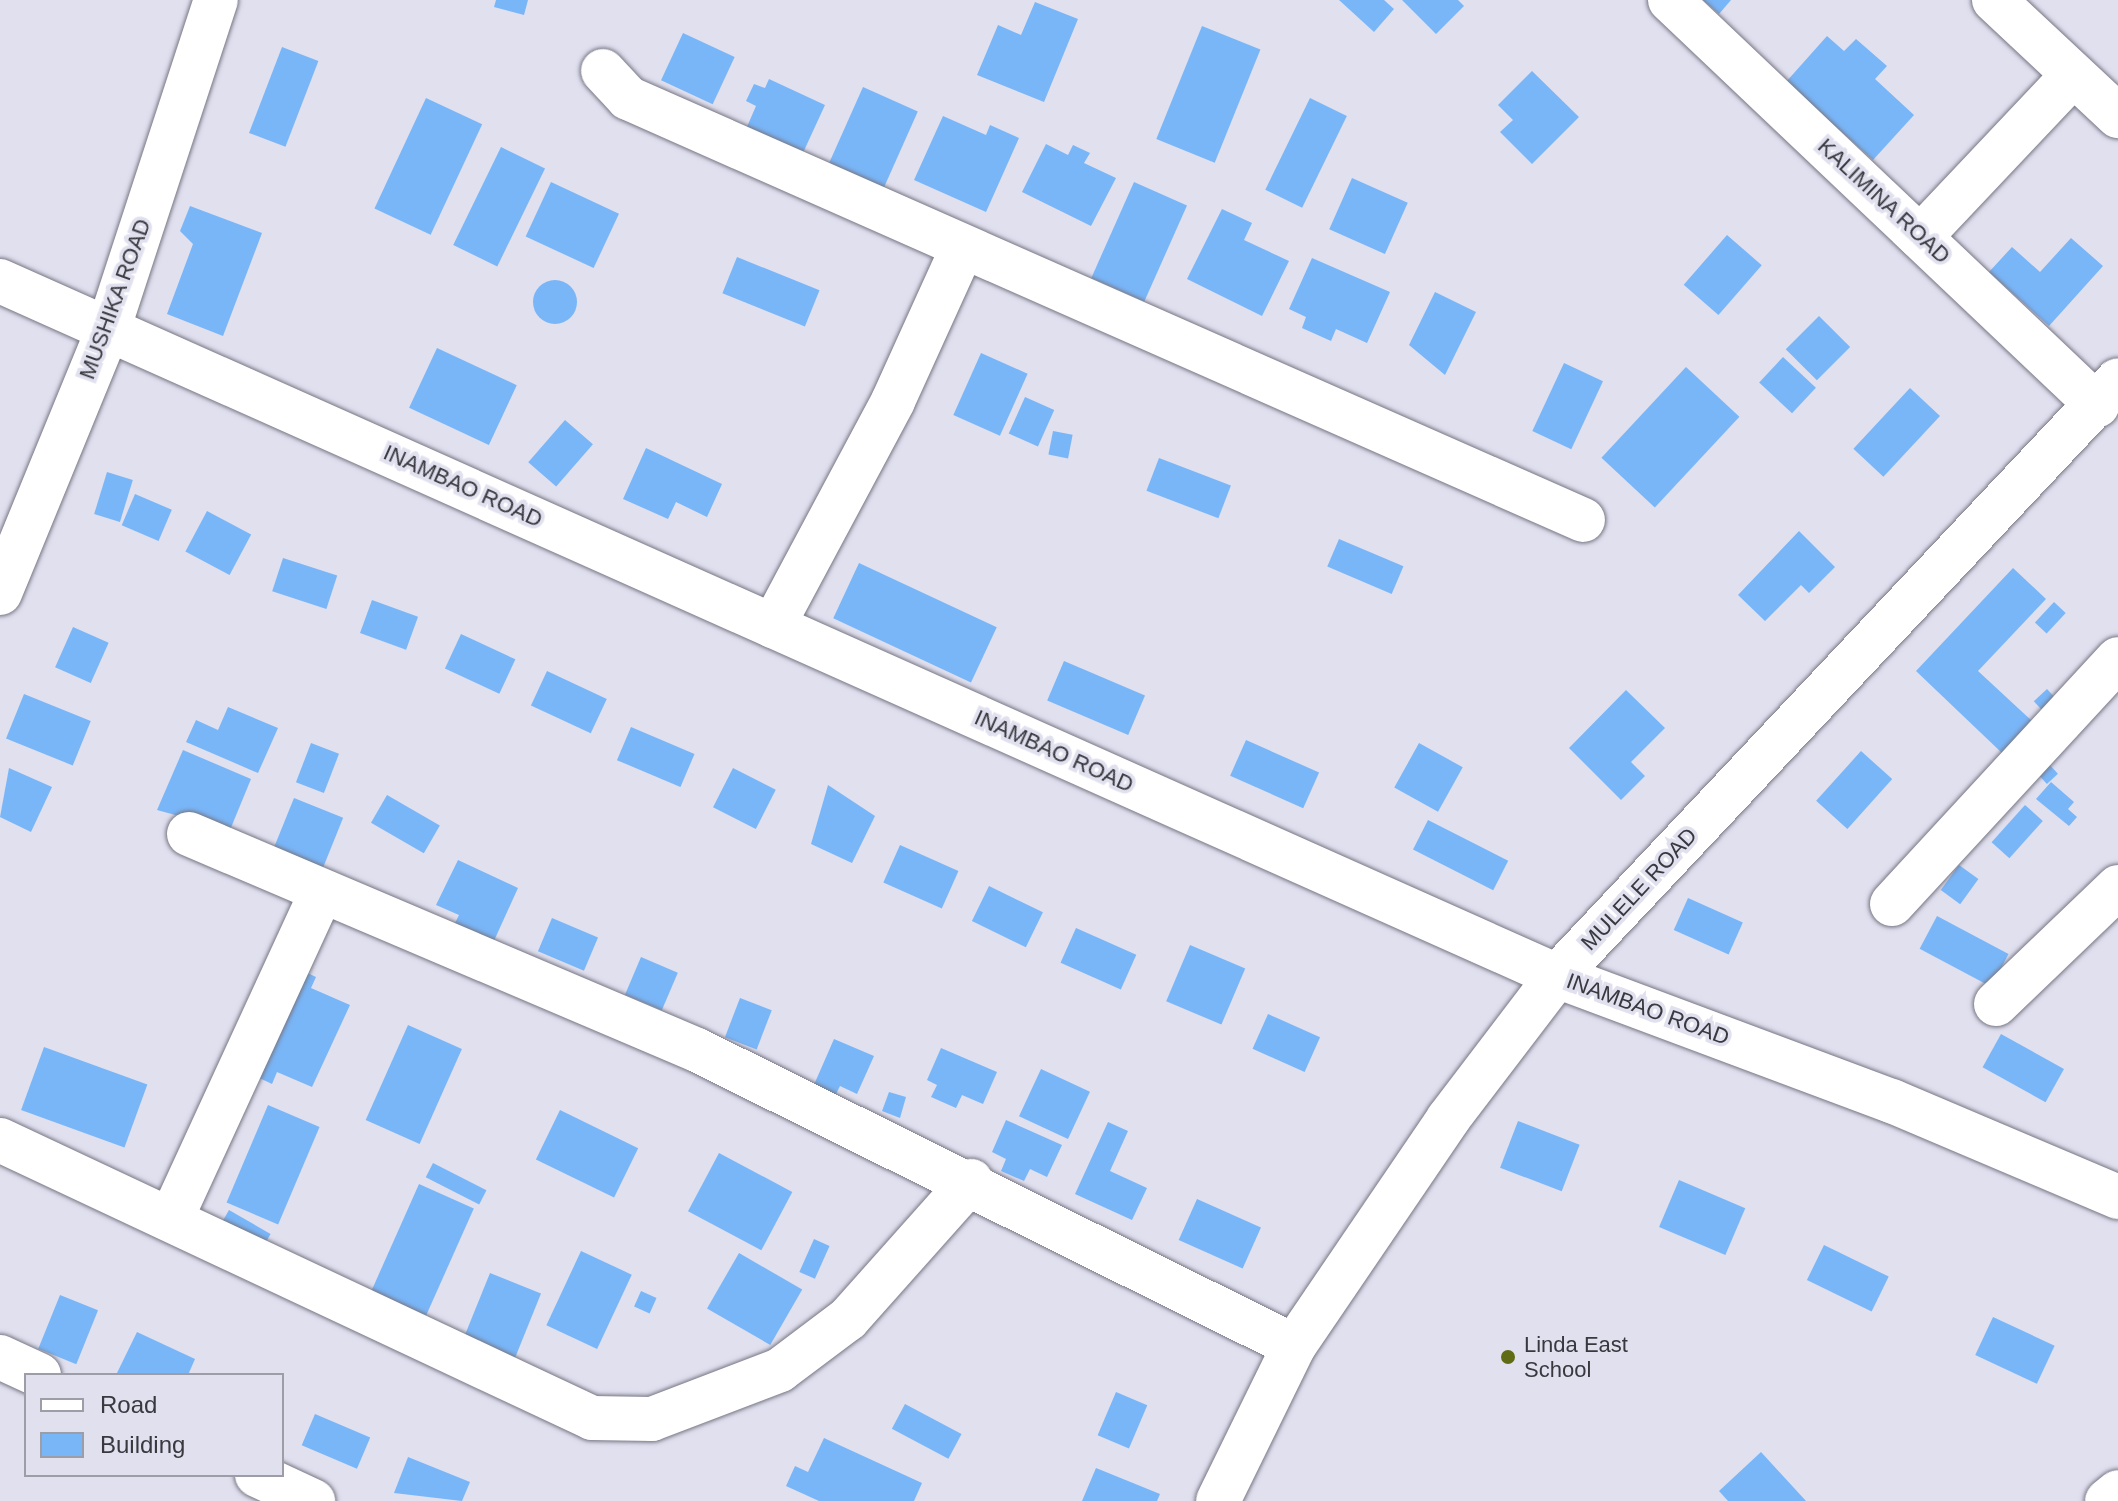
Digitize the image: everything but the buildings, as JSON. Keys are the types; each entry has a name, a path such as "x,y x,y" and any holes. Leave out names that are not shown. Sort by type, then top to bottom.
{"street":[{"name":"MUSHIKA ROAD","path":"0,593 109,327 216,0"},
{"name":"KALIMINA ROAD","path":"1670,0 1920,237 2107,392"},
{"path":"1994,0 2118,116"},
{"path":"603,71 628,98 1583,520"},
{"path":"1920,237 2073,75"},
{"path":"773,626 893,401 963,247"},
{"name":"INAMBAO ROAD","path":"0,281 109,327 1557,976 1892,1101 2118,1197"},
{"name":"MULELE ROAD","path":"1218,1501 1294,1346 1394,1195 1557,976 2107,392"},
{"path":"1892,904 2118,659"},
{"path":"189,834 321,893 697,1050 971,1181 1294,1346"},
{"path":"1996,1004 2118,887"},
{"path":"172,1217 321,893"},
{"path":"0,1140 172,1217 592,1418 652,1419 780,1370 848,1319 971,1181"},
{"path":"0,1357 35,1373"},
{"path":"261,1477 313,1501"},
{"path":"2107,1501 2118,1492"}],"place":[{"name":"Linda East School","path":"1508,1357"}]}
